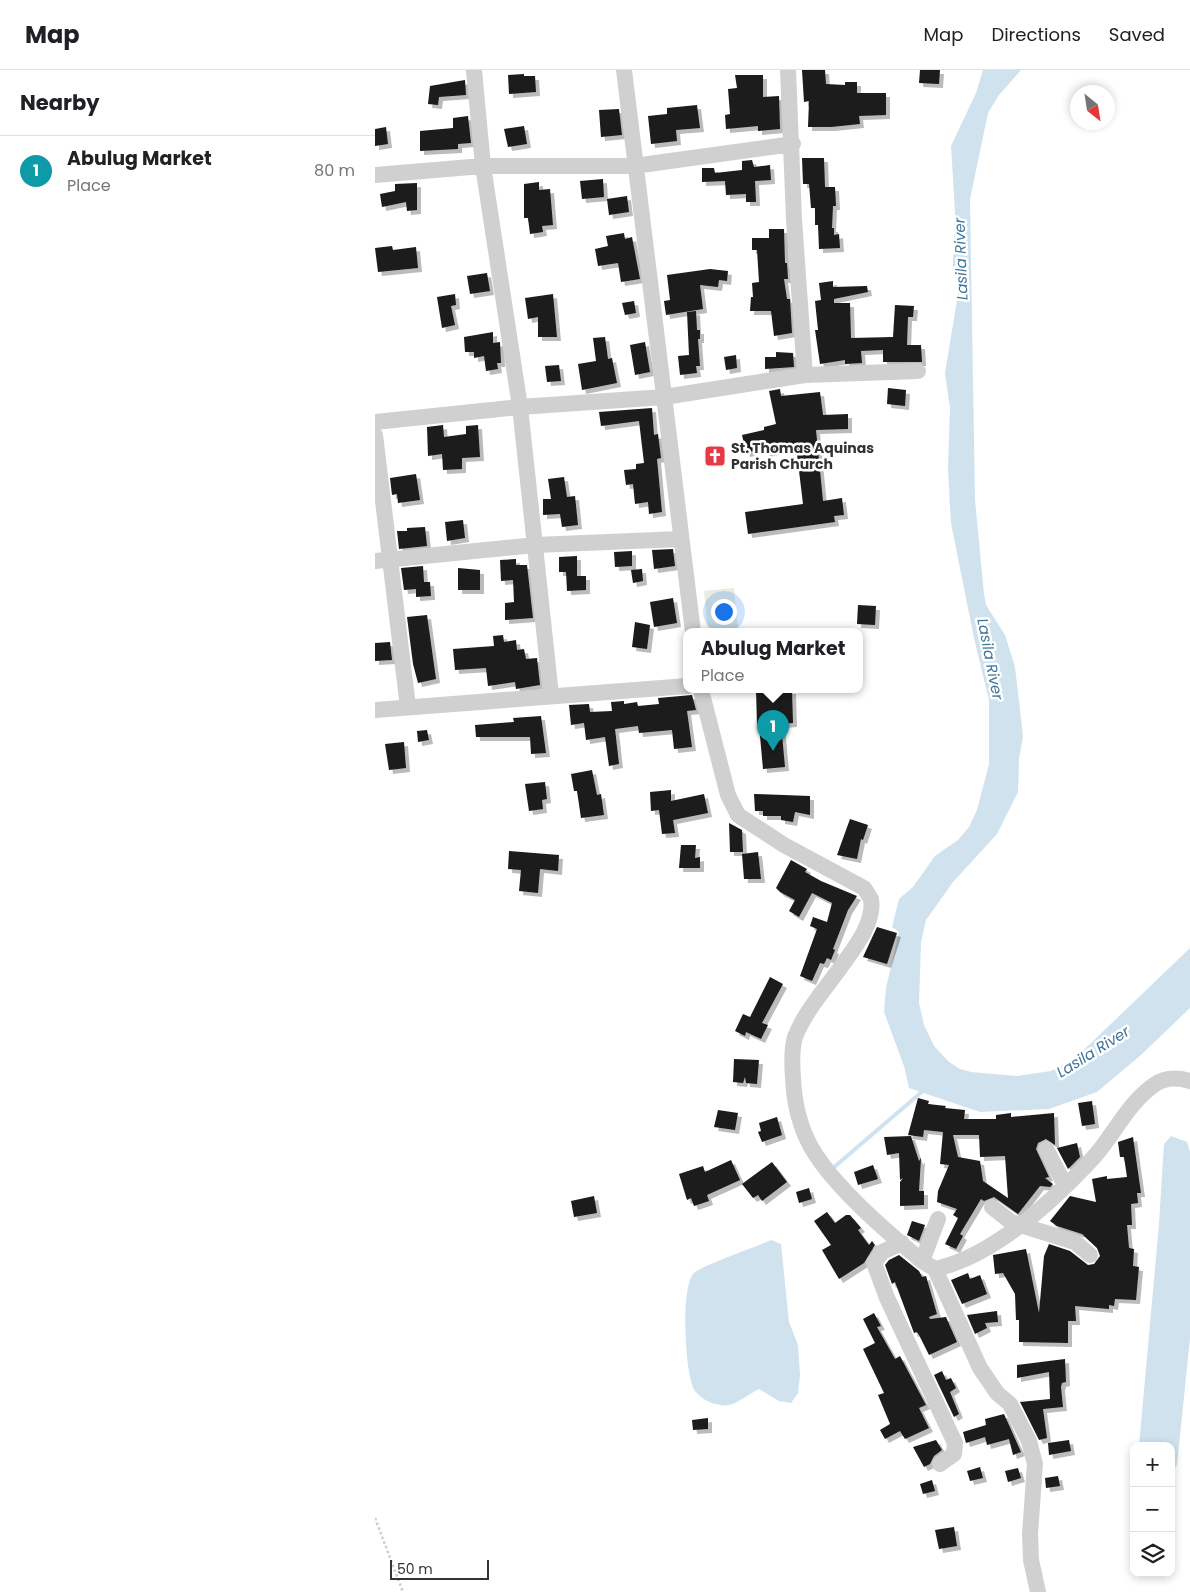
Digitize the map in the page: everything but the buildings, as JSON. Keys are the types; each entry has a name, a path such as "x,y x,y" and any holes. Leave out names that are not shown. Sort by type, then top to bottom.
{"street":[{"path":"475,70 483,166 520,407 551,695"},
{"path":"623,70 692,628"},
{"path":"789,70 795,219 805,375"},
{"path":"375,175 483,166 634,166 793,144"},
{"path":"375,422 520,407 664,396 805,375 918,371"},
{"path":"375,435 383,560 407,707"},
{"path":"383,560 535,545 681,539"},
{"path":"375,710 683,686"},
{"path":"702,693 728,795 738,815 784,845 864,888 871,900 869,919 853,949 805,1018 795,1038 792,1064 793,1091 802,1126 811,1147 825,1168 902,1243 928,1265 980,1368 997,1392 1010,1404 1029,1441 1035,1464 1029,1534 1031,1560 1038,1592"},
{"path":"928,1265 950,1266 971,1257 1019,1226 1093,1158 1130,1108 1148,1090 1169,1078 1190,1081"},
{"path":"1046,1149 1065,1185"},
{"path":"992,1207 1019,1226 1075,1242 1090,1255"},
{"path":"928,1265 939,1219"},
{"path":"902,1243 881,1252 874,1263 887,1298 955,1443 954,1454 940,1464"}],"path":[{"path":"375,1518 403,1592"}],"shaded area":[{"path":"734,588 738,628 708,628 704,591"}],"water":[{"name":"Lasila River","path":"983,70 1021,70 999,95 988,113 970,199 975,500 984,594 986,605 1005,635 1015,667 1023,736 1019,759 1018,792 997,834 953,882 926,920 921,942 919,1003 924,1025 934,1046 949,1062 960,1069 971,1072 1017,1076 1051,1071 1071,1061 1190,948 1190,1008 1141,1055 1097,1092 1049,1109 980,1112 909,1088 904,1066 884,1012 886,988 899,932 892,927 899,899 913,887 935,856 958,840 969,827 977,810 989,764 989,700 974,638 951,523 948,469 950,408 945,373 959,288 953,265 955,212 951,146 976,93"},
{"path":"1171,1136 1187,1142 1190,1152 1190,1338 1177,1465 1175,1468 1175,1442 1139,1442 1159,1224 1164,1144"},
{"path":"771,1240 781,1244 789,1322 798,1345 800,1375 798,1393 791,1403 779,1401 759,1389 729,1405 711,1402 702,1398 695,1391 689,1369 685,1332 687,1295 690,1281 694,1273 699,1270"}],"waterway":[{"path":"833,1168 924,1090"}],"place":[{"name":"St. Thomas Aquinas Parish Church","path":"715,456"},
{"name":"Abulug Market","path":"773,751"}]}
